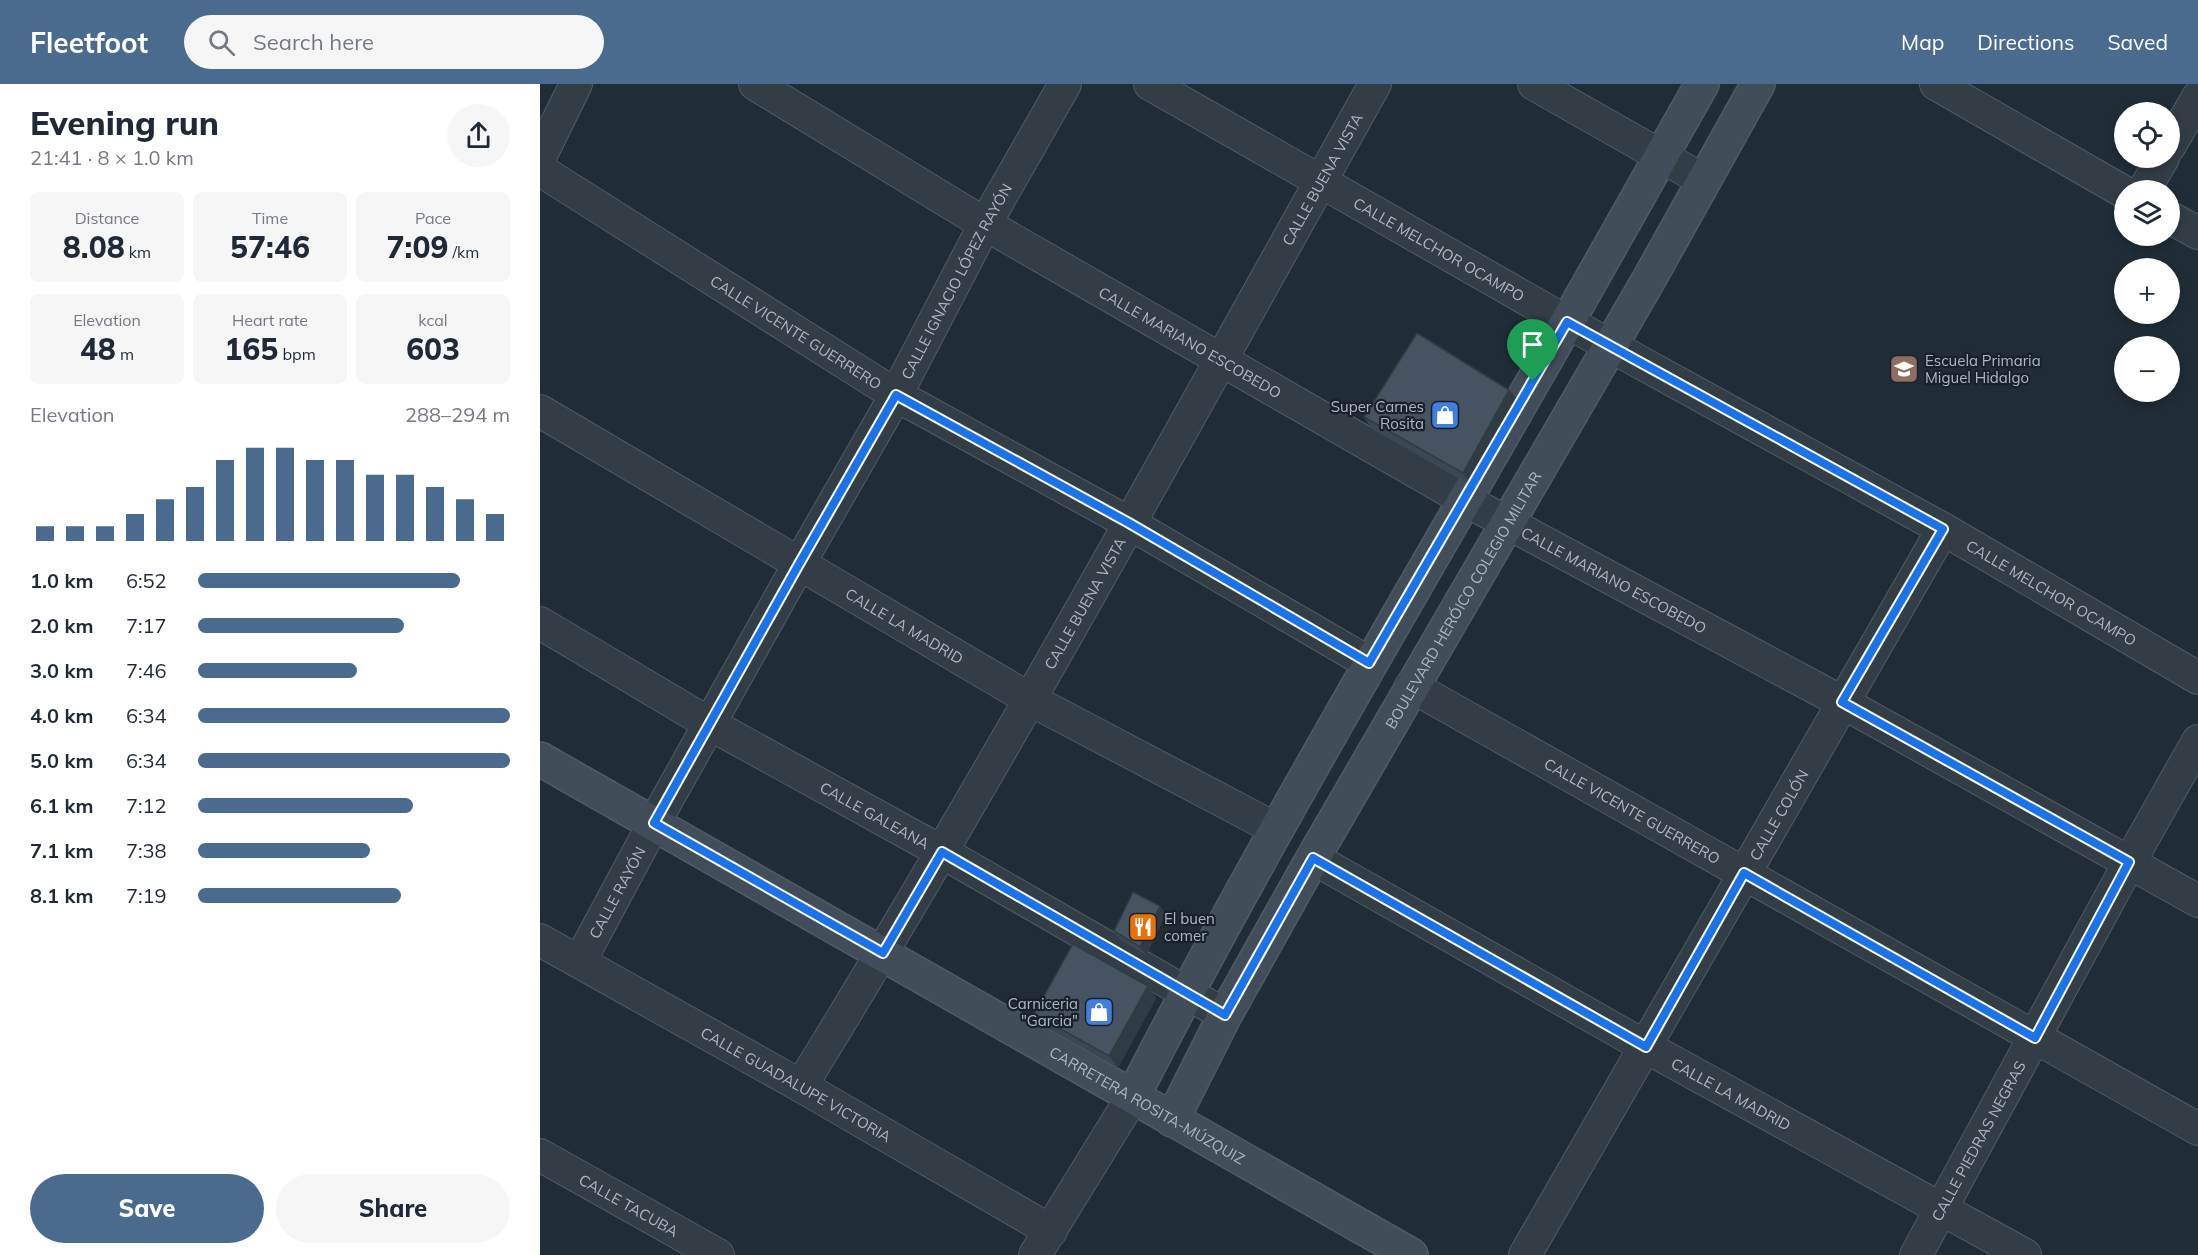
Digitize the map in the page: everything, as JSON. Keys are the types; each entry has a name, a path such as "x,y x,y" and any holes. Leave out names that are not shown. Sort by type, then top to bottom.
{"street":[{"path":"540,157 576,84"},
{"name":"CALLE MARIANO ESCOBEDO","path":"755,84 985,224 1465,500 1842,702 2198,901"},
{"name":"CALLE IGNACIO LÓPEZ RAYÓN","path":"654,823 896,395 985,224 1065,84"},
{"name":"CALLE MELCHOR OCAMPO","path":"1150,84 1567,322 1943,529 2198,678"},
{"name":"CALLE BUENA VISTA","path":"801,1086 883,953 1030,700 1375,84"},
{"path":"1534,84 1703,180"},
{"path":"1043,1243 1132,1096 1186,992 1369,663 1465,500 1702,84"},
{"name":"BOULEVARD HERÓICO COLEGIO MILITAR","path":"1172,1120 1225,1015 1313,858 1648,281 1758,84"},
{"path":"1936,84 2114,186"},
{"path":"2180,128 2198,97"},
{"name":"CALLE VICENTE GUERRERO","path":"540,170 896,395 1129,523 1369,663"},
{"path":"2180,223 2198,233"},
{"name":"CALLE LA MADRID","path":"540,411 1030,700 1276,829"},
{"name":"CALLE COLÓN","path":"1525,1255 1943,529"},
{"name":"CALLE GALEANA","path":"540,623 710,724 942,852 1225,1015"},
{"name":"CALLE VICENTE GUERRERO","path":"1412,686 2198,1129"},
{"name":"CALLE PIEDRAS NEGRAS","path":"1916,1255 2129,862 2198,741"},
{"name":"CARRETERA ROSITA-MÚZQUIZ","path":"540,759 1411,1255"},
{"name":"CALLE RAYÓN","path":"580,961 654,823"},
{"name":"CALLE LA MADRID","path":"1313,858 1646,1047 2025,1255"},
{"name":"CALLE GUADALUPE VICTORIA","path":"540,940 801,1086 1043,1243"},
{"name":"CALLE TACUBA","path":"540,1155 718,1255"}],"building":[{"name":"Super Carnes Rosita","path":"1417,333 1509,390 1463,473 1364,417"},
{"name":"El buen comer","path":"1133,892 1160,906 1140,947 1114,931"},
{"name":"Carniceria \"Garcia\"","path":"1073,944 1148,986 1109,1056 1034,1014"}],"place":[{"name":"Escuela Primaria Miguel Hidalgo","path":"1904,369"},
{"name":"Super Carnes Rosita","path":"1445,415"},
{"name":"El buen comer","path":"1143,927"},
{"name":"Carniceria \"Garcia\"","path":"1099,1012"}],"route":[{"path":"1567,322 1943,529 1842,702 2129,862 2035,1038 1744,873 1646,1047 1313,858 1225,1015 942,852 883,953 654,823 896,395 1129,523 1369,663 1533,381 1567,322"}]}
